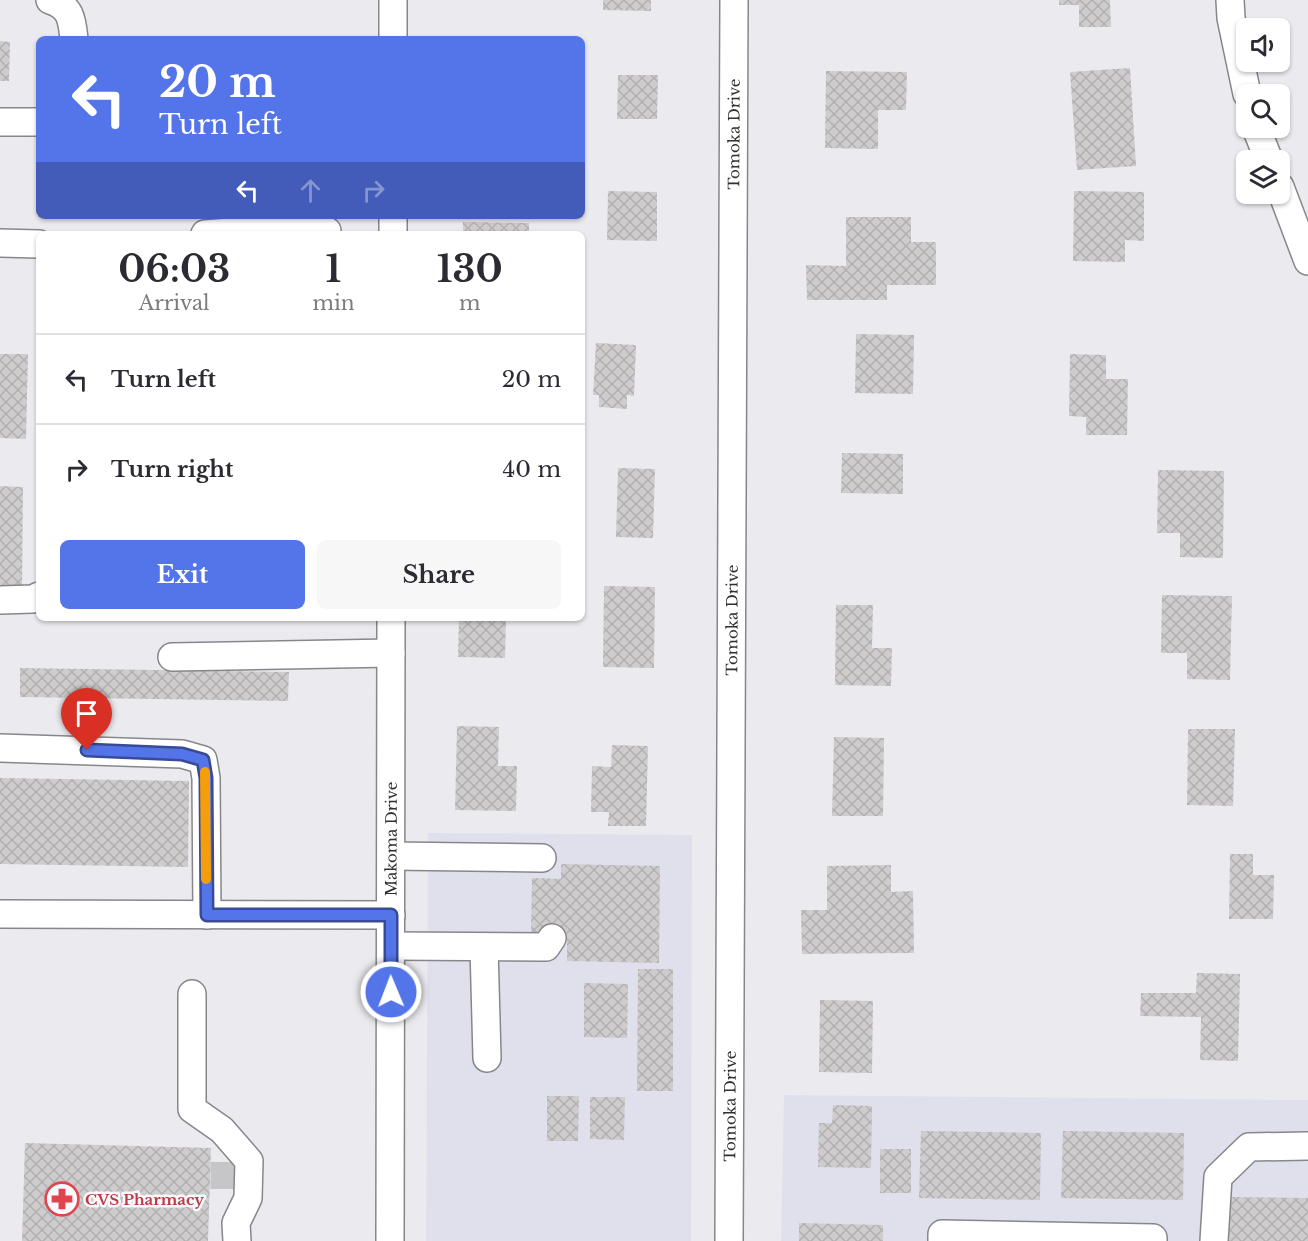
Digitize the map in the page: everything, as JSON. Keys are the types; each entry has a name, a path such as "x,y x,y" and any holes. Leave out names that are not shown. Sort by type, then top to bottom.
{"street":[{"path":"50,0 62,4 72,15 74,36"},
{"path":"393,0 393,36"},
{"name":"Tomoka Drive","path":"729,1241 734,0"},
{"path":"1230,0 1231,18 1245,84"},
{"path":"0,122 36,122"},
{"path":"1286,204 1308,261"},
{"path":"221,231 270,222 327,231"},
{"path":"0,243 36,244"},
{"path":"0,600 36,598"},
{"name":"Makoma Drive","path":"390,1241 391,621"},
{"path":"172,657 391,653"},
{"path":"0,748 182,754 203,760 206,778 207,915"},
{"path":"391,856 542,858"},
{"path":"0,914 391,915"},
{"path":"391,946 546,947 552,938"},
{"path":"484,947 487,1058"},
{"path":"192,994 192,1109 222,1130 249,1161 248,1198 236,1232"},
{"path":"222,1130 224,1162"},
{"path":"1214,1241 1218,1177 1248,1147 1308,1146"},
{"path":"224,1196 236,1232"},
{"path":"942,1238 1153,1240"}],"shaded area":[{"path":"428,833 692,835 691,1241 426,1241"},
{"path":"784,1095 1308,1100 1308,1241 781,1241"}],"building":[{"path":"603,0 651,0 651,11 603,10"},
{"path":"1059,0 1110,0 1111,27 1079,27 1079,5 1059,5"},
{"path":"0,41 10,42 9,81 0,81"},
{"path":"1130,68 1136,166 1077,170 1070,72"},
{"path":"826,71 907,72 906,110 878,110 878,149 825,148"},
{"path":"618,75 658,75 657,119 617,119"},
{"path":"608,191 657,192 657,241 607,240"},
{"path":"1074,191 1144,192 1144,241 1125,240 1125,262 1073,261"},
{"path":"846,217 911,217 911,242 936,242 936,285 887,285 887,300 807,300 806,265 846,266"},
{"path":"463,222 529,223 529,231 463,231"},
{"path":"856,334 914,335 913,394 855,393"},
{"path":"596,343 636,345 634,396 627,395 627,409 599,407 599,395 593,395"},
{"path":"0,354 28,354 26,439 0,438"},
{"path":"1070,354 1106,355 1106,379 1128,379 1127,435 1086,435 1086,417 1069,416"},
{"path":"842,453 903,454 903,494 841,493"},
{"path":"618,468 655,469 653,538 616,537"},
{"path":"1158,470 1224,471 1223,558 1180,557 1180,533 1157,533"},
{"path":"0,486 23,487 22,591 0,590"},
{"path":"604,586 655,587 654,668 603,667"},
{"path":"1162,595 1232,596 1230,680 1187,679 1187,653 1161,653"},
{"path":"836,605 873,605 872,648 892,648 891,686 835,685"},
{"path":"459,621 506,621 505,658 458,657"},
{"path":"20,668 289,672 288,701 20,697"},
{"path":"457,726 499,727 498,766 517,766 516,811 455,810"},
{"path":"1188,729 1235,729 1233,806 1187,805"},
{"path":"834,737 884,738 883,816 832,816"},
{"path":"612,745 648,746 646,826 608,826 609,812 591,812 592,766 611,767"},
{"path":"0,778 189,781 188,867 0,864"},
{"path":"1230,854 1253,854 1253,875 1274,875 1273,919 1229,919"},
{"path":"561,864 660,866 659,963 567,961 567,934 531,933 532,878 561,879"},
{"path":"891,865 891,892 913,891 914,953 802,954 801,910 827,910 827,866"},
{"path":"638,969 673,969 673,1091 637,1091"},
{"path":"1197,973 1240,974 1238,1061 1200,1060 1201,1017 1140,1016 1141,993 1196,993"},
{"path":"584,983 628,984 627,1038 584,1037"},
{"path":"820,1000 873,1001 872,1073 819,1072"},
{"path":"547,1096 579,1096 578,1141 547,1141"},
{"path":"590,1097 625,1097 624,1140 590,1139"},
{"path":"833,1105 872,1106 871,1168 818,1167 819,1123 832,1123"},
{"path":"921,1131 1041,1133 1040,1200 919,1198"},
{"path":"1063,1131 1184,1133 1183,1200 1061,1198"},
{"name":"CVS Pharmacy","path":"25,1143 211,1148 208,1241 22,1241"},
{"path":"880,1149 911,1149 911,1193 880,1193"},
{"path":"1227,1197 1308,1198 1308,1241 1226,1241"},
{"path":"799,1223 883,1225 883,1241 799,1241"}],"tunnel":[{"path":"224,1162 224,1196"}],"slow traffic":[{"path":"205,772 206,879"}],"place":[{"name":"CVS Pharmacy","path":"62,1199"}],"route":[{"path":"87,750 182,754 203,760 206,778 207,915 391,915 391,992"}]}
